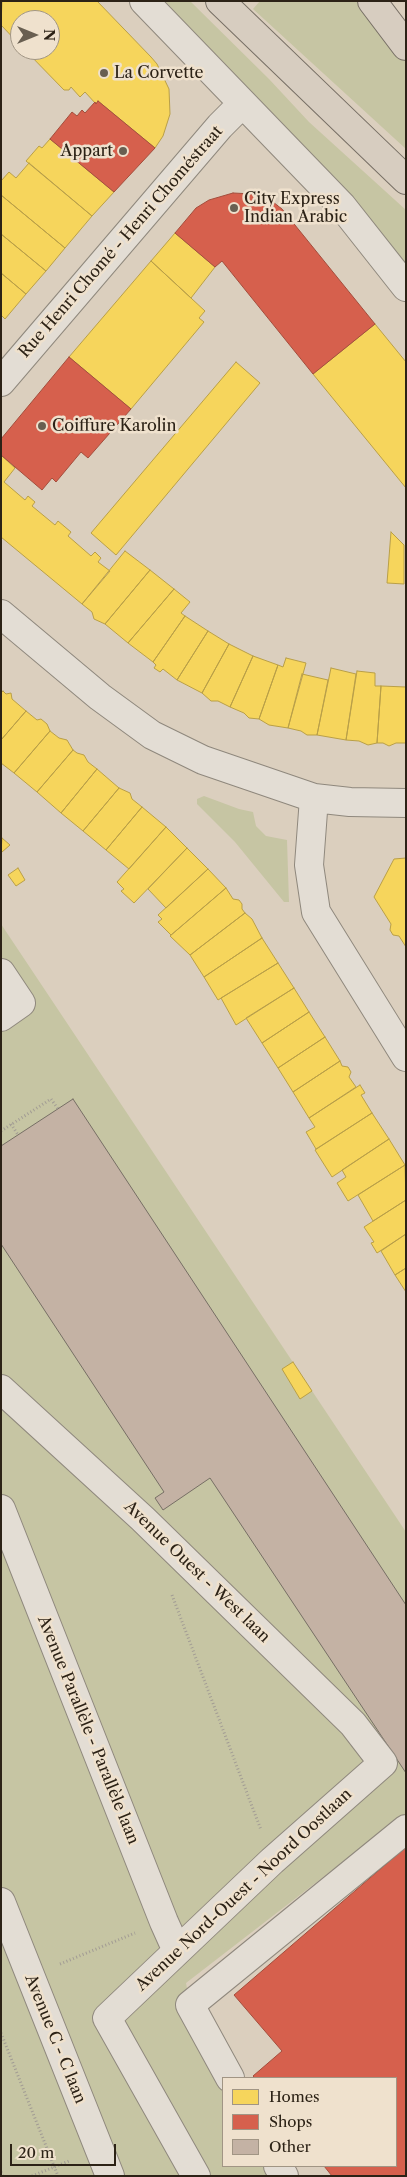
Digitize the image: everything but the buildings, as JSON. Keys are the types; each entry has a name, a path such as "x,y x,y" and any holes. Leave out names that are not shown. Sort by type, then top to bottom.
{"main road":[{"path":"220,1 406,180"},
{"path":"372,1 406,46"}],"street":[{"path":"144,1 342,206 406,287"},
{"name":"Rue Henri Chomé - Henri Choméstraat","path":"1,382 220,126 242,104"},
{"path":"1,614 100,697 152,735 203,760 314,798 350,802 406,803"},
{"path":"314,798 309,865 316,912 406,1057"},
{"path":"1,973 21,1003 1,1017"},
{"name":"Avenue Ouest - West laan","path":"1,1389 143,1519 339,1710 353,1724 383,1763"},
{"name":"Avenue Parallèle - Parallèle laan","path":"1,1509 177,1951"},
{"name":"Avenue Nord-Ouest - Noord Oostlaan","path":"196,2176 107,2018 272,1861 383,1763"},
{"path":"229,2077 190,2005 406,1829"},
{"name":"Avenue C - C laan","path":"1,1902 110,2176"}],"path":[{"path":"1,1131 51,1100 58,1109"},
{"path":"11,1124 18,1135"},
{"path":"171,1593 272,1861"},
{"path":"30,1976 164,1922"},
{"path":"1,2032 58,2176"}],"green space":[{"path":"165,1 190,1 269,79 309,122 406,210 406,267 300,142 203,44"},
{"path":"260,1 359,1 406,61 406,149 253,9"},
{"path":"204,796 253,812 256,826 266,836 287,840 289,902 284,902 235,842 197,804 197,799"},
{"path":"1,924 406,1532 406,1813 186,1983 190,2005 223,2077 222,2167 291,2167 296,2176 1,2176"}],"place":[{"name":"La Corvette","path":"104,73"},
{"name":"Appart","path":"123,151"},
{"name":"City Express Indian Arabic","path":"234,208"},
{"name":"Coiffure Karolin","path":"42,426"}]}
